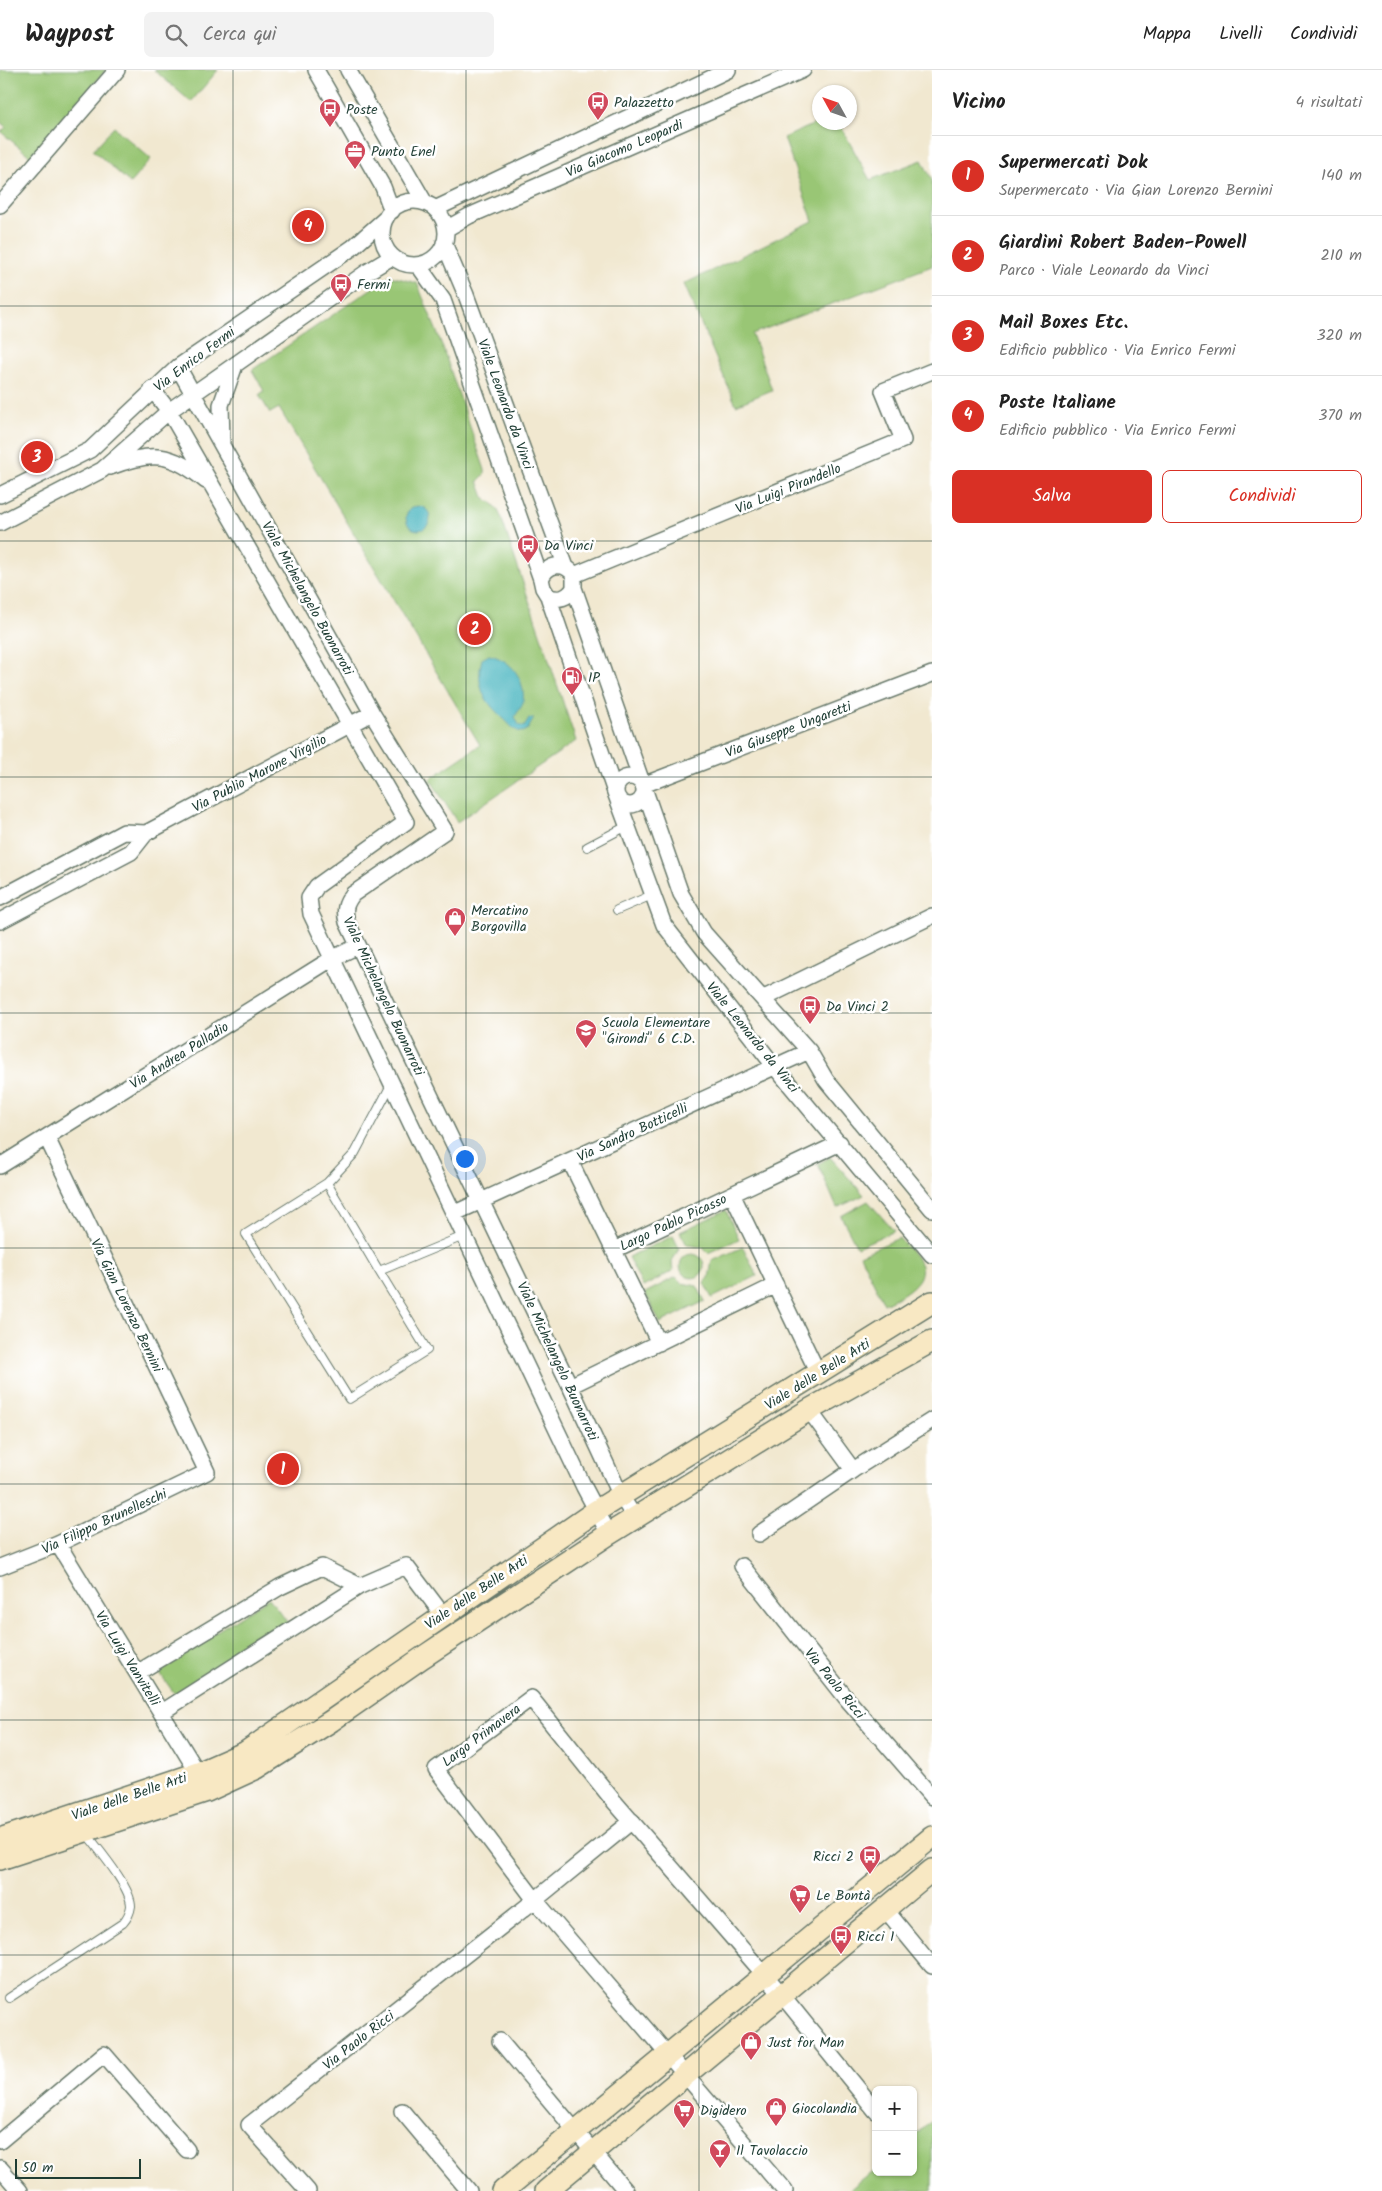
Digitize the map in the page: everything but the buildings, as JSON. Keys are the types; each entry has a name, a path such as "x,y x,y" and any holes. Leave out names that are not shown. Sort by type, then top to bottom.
{"street":[{"path":"0,205 117,70"},
{"path":"316,70 382,187 389,214 382,236 387,250 392,257 409,265 418,265 431,260 439,253 445,236 442,218 430,206 348,70"},
{"name":"Via Giacomo Leopardi","path":"430,206 728,70"},
{"name":"Via Giacomo Leopardi","path":"445,236 469,216 803,70"},
{"path":"389,214 406,203 430,206"},
{"name":"Via Enrico Fermi","path":"0,495 90,450 178,367 352,248 389,214"},
{"name":"Viale Leonardo da Vinci","path":"445,236 572,577 681,894 704,933 764,998 809,1051 826,1080 932,1209"},
{"name":"Via Enrico Fermi","path":"102,470 169,411 367,272 392,257"},
{"name":"Viale Leonardo da Vinci","path":"418,265 443,300 541,579 542,588 548,596 616,795 664,925 775,1066 932,1255"},
{"path":"222,444 221,405 235,365"},
{"name":"Viale Michelangelo Buonarroti","path":"178,367 372,712 445,831 353,894 346,903 344,911 346,922 482,1201 621,1496 635,1518"},
{"name":"Via Luigi Pirandello","path":"572,577 903,440 883,391 932,371"},
{"name":"Viale Michelangelo Buonarroti","path":"152,390 169,411 406,822 332,873 317,886 309,898 311,914 466,1234 596,1512 609,1534"},
{"name":"Via Enrico Fermi","path":"0,522 102,470 128,460 159,455 183,464 211,485"},
{"path":"541,579 543,574 552,566 557,565 572,577 568,596 563,598 548,596"},
{"name":"Via Giuseppe Ungaretti","path":"643,785 932,674"},
{"name":"Via Publio Marone Virgilio","path":"0,921 131,852 146,833 372,712"},
{"path":"616,795 624,805 636,804 644,794 643,785"},
{"name":"Via Publio Marone Virgilio","path":"0,898 124,832 146,833"},
{"path":"764,998 932,916"},
{"name":"Via Andrea Palladio","path":"0,1166 333,958 358,946"},
{"name":"Via Sandro Botticelli","path":"455,1213 809,1051"},
{"name":"Via Gian Lorenzo Bernini","path":"47,1138 207,1472"},
{"name":"Largo Pablo Picasso","path":"614,1250 840,1143"},
{"name":"Largo Pablo Picasso","path":"570,1160 659,1342"},
{"name":"Largo Pablo Picasso","path":"732,1194 818,1373"},
{"path":"570,1386 776,1285"},
{"name":"Viale delle Belle Arti","path":"0,1839 198,1772 246,1752 443,1615 596,1512 932,1302"},
{"name":"Viale delle Belle Arti","path":"0,1859 208,1791 257,1768 331,1721 423,1657 609,1534 809,1410 932,1341"},
{"path":"809,1410 852,1470"},
{"path":"760,1534 852,1470 932,1420"},
{"name":"Via Filippo Brunelleschi","path":"0,1567 58,1544 207,1472"},
{"name":"Via Luigi Vanvitelli","path":"58,1544 198,1772"},
{"path":"162,1712 360,1586 406,1566 443,1615"},
{"name":"Via Paolo Ricci","path":"742,1566 846,1699 932,1797"},
{"path":"137,1673 280,1586 322,1567 360,1586"},
{"name":"Largo Primavera","path":"535,1900 436,1769 531,1698 632,1821"},
{"path":"632,1821 782,1995 872,2106"},
{"name":"Via Paolo Ricci","path":"308,2191 249,2125 535,1900 632,1821"},
{"path":"503,2191 932,1837"},
{"path":"546,2191 932,1870"},
{"path":"535,1900 785,2191"},
{"path":"885,1909 932,1966"},
{"path":"500,2041 626,2191"},
{"path":"0,2141 104,2054 187,2150"},
{"path":"402,2111 469,2191"},
{"path":"0,2168 20,2191"}],"lane":[{"path":"587,847 627,826"},
{"path":"618,910 652,894"},
{"path":"327,1183 427,1350 349,1399 246,1234 327,1183 355,1153 392,1083"},
{"path":"379,1271 466,1234"},
{"path":"9,1998 123,1924 130,1914 131,1904 126,1889 85,1831"}],"green space":[{"path":"0,70 106,70 31,157 1,132 6,127 0,122"},
{"path":"154,70 218,70 191,102"},
{"path":"812,125 812,130 843,130 870,180 922,160 932,180 932,266 752,334 772,390 736,405 684,284 813,221 784,138"},
{"path":"114,127 151,159 130,183 93,150"},
{"path":"390,276 417,283 439,337 485,470 485,474 478,481 485,500 493,504 501,517 576,741 457,822 430,779 480,745 279,408 270,413 259,395 264,391 252,370"},
{"path":"830,1157 864,1195 837,1208 818,1164"},
{"path":"868,1201 894,1231 857,1247 841,1216"},
{"path":"726,1210 739,1239 708,1253 702,1247 687,1245 680,1232"},
{"path":"673,1236 679,1248 672,1262 673,1271 643,1287 628,1257"},
{"path":"899,1238 917,1259 921,1266 921,1273 919,1279 909,1290 884,1304 860,1255"},
{"path":"743,1247 757,1276 712,1298 704,1283 709,1278 712,1261"},
{"path":"692,1254 697,1255 703,1261 703,1271 697,1277 692,1278 687,1277 681,1271 680,1266 681,1261 687,1255"},
{"path":"676,1277 682,1283 697,1286 705,1301 660,1323 645,1293"},
{"path":"269,1598 289,1624 176,1696 157,1669"},
{"path":"932,2121 932,2191 848,2191 872,2171 872,2176 917,2176 917,2134"}],"water":[{"path":"418,506 427,509 430,518 427,527 418,530 409,527 406,518 409,509"},
{"path":"489,655 504,661 519,678 522,686 523,703 515,717 519,725 524,727 529,719 534,718 528,729 523,732 511,726 486,699 481,685 480,669 482,659"}],"place":[{"name":"Palazzetto","path":"598,121"},
{"name":"Poste","path":"330,128"},
{"name":"Punto Enel","path":"355,170"},
{"name":"Poste Italiane","path":"308,226"},
{"name":"Fermi","path":"341,303"},
{"name":"Mail Boxes Etc.","path":"37,457"},
{"name":"Da Vinci","path":"528,564"},
{"name":"Giardini Robert Baden-Powell","path":"475,629"},
{"name":"IP","path":"572,696"},
{"name":"Mercatino Borgovilla","path":"455,937"},
{"name":"Da Vinci 2","path":"810,1025"},
{"name":"Scuola Elementare \"Girondi\" 6 C.D.","path":"586,1049"},
{"name":"Supermercati Dok","path":"283,1469"},
{"name":"Ricci 2","path":"870,1875"},
{"name":"Le Bontà","path":"800,1914"},
{"name":"Ricci 1","path":"841,1955"},
{"name":"Just for Man","path":"751,2061"},
{"name":"Giocolandia","path":"776,2127"},
{"name":"Digidero","path":"684,2129"},
{"name":"Il Tavolaccio","path":"720,2169"}]}
